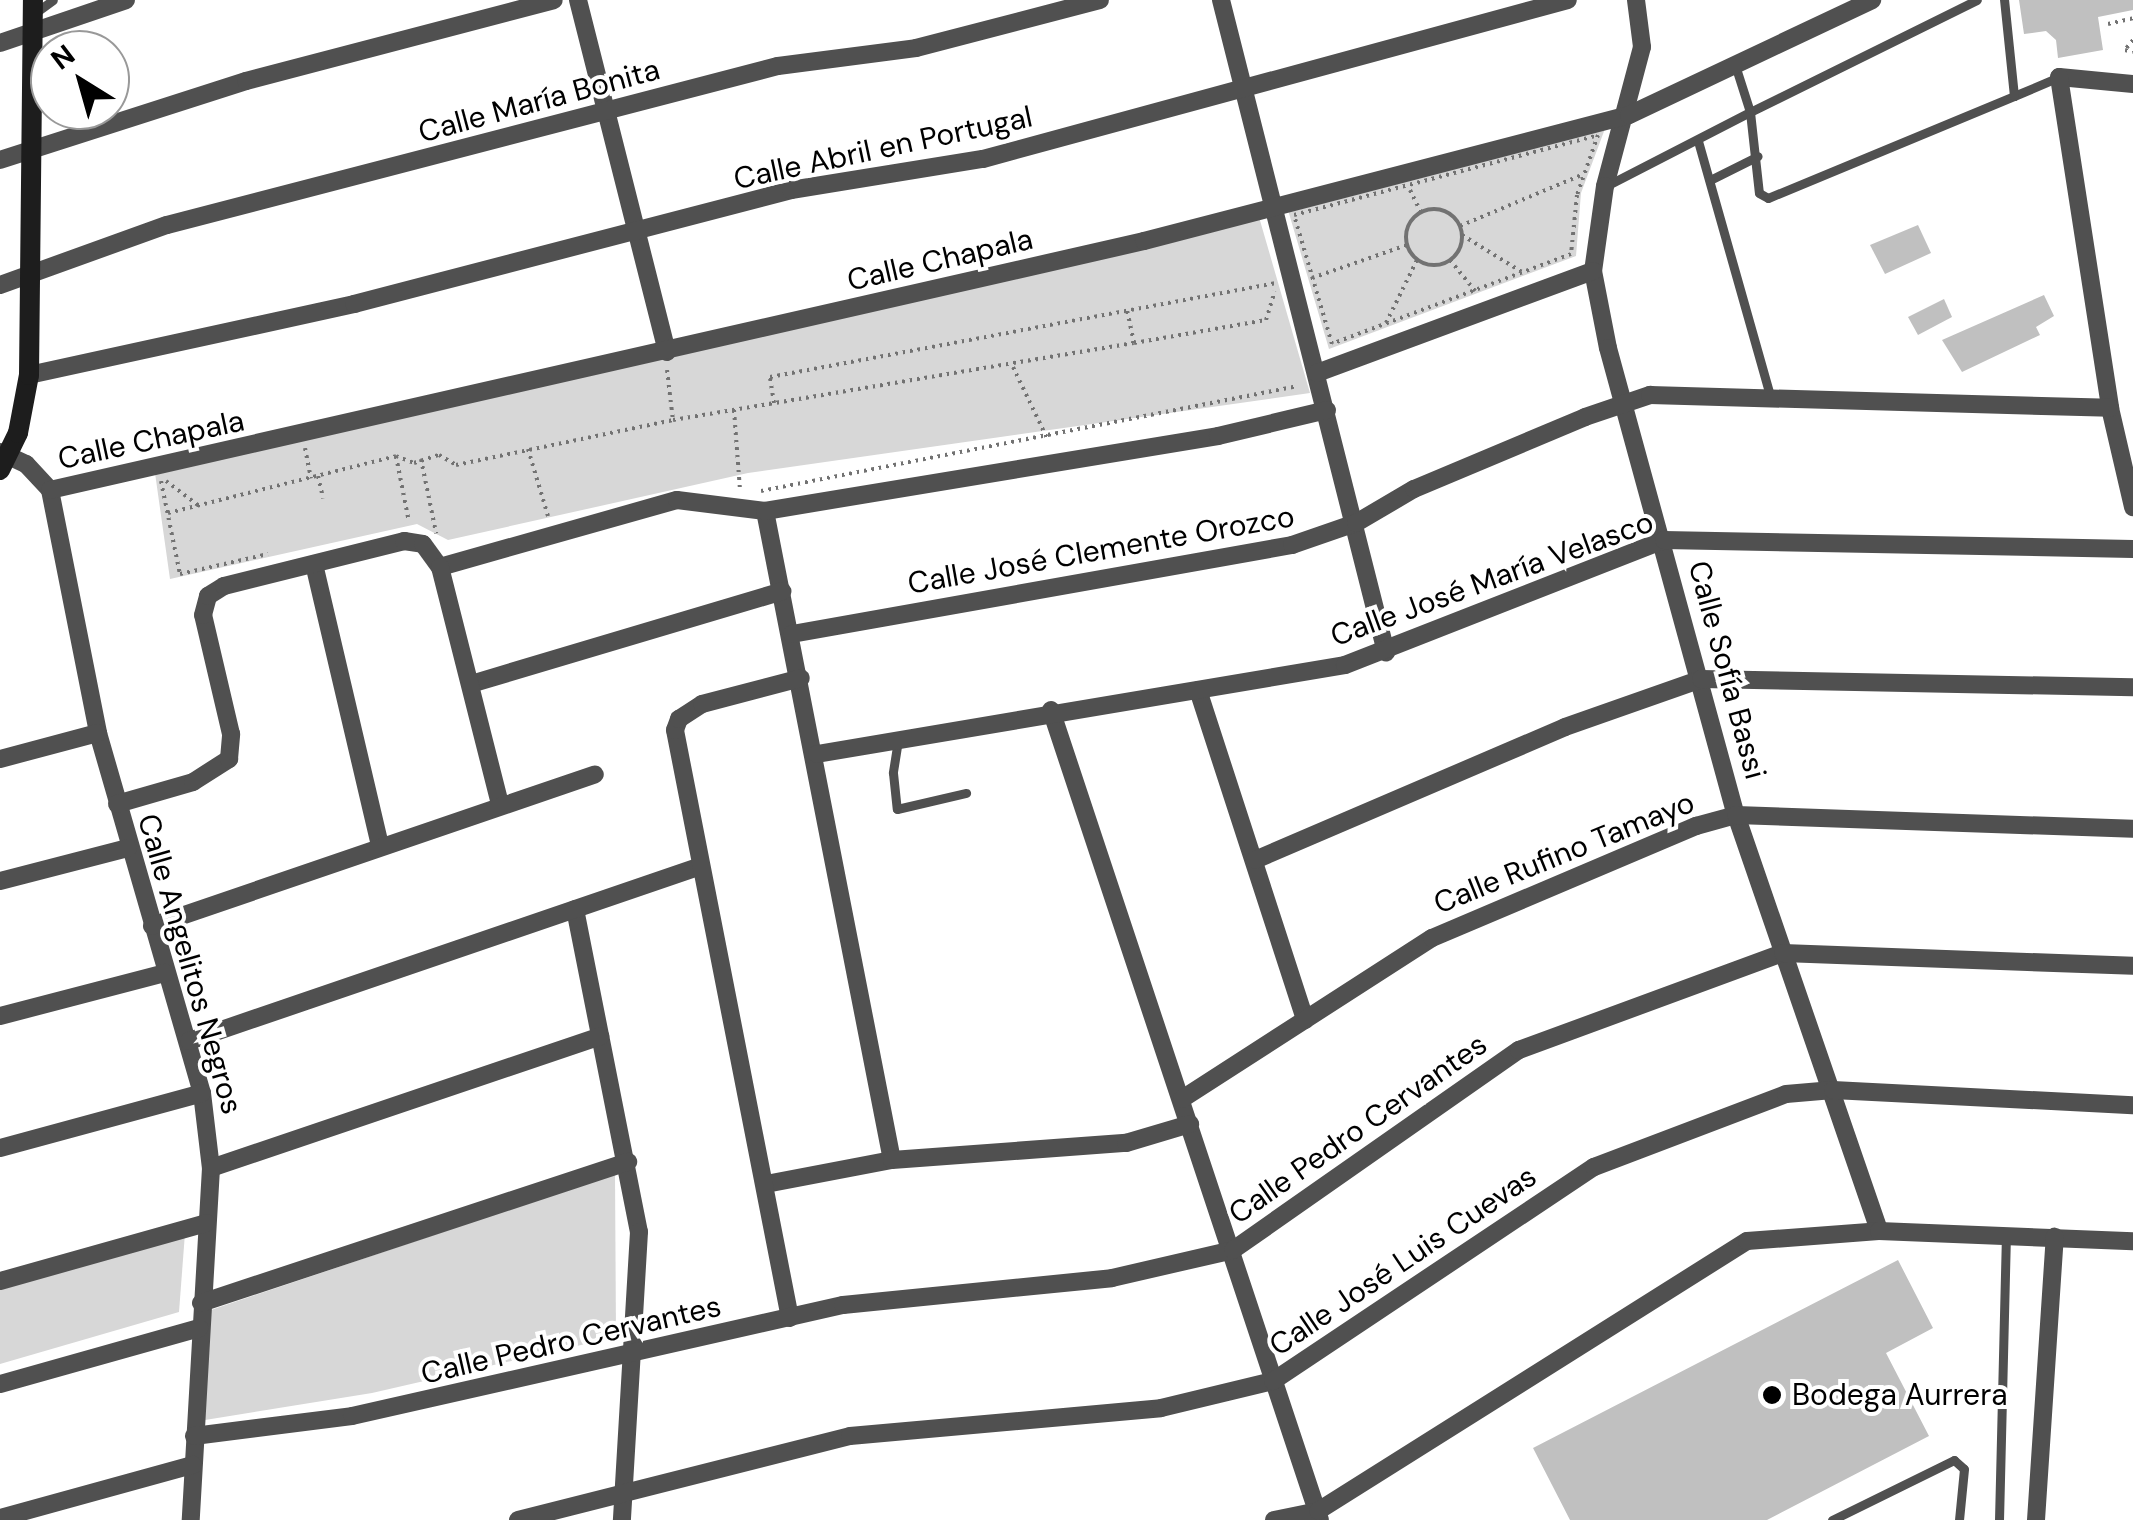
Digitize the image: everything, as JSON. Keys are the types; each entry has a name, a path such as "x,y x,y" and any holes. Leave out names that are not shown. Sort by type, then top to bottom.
{"street":[{"path":"0,43 33,15 126,0"},
{"path":"0,160 246,81 554,0"},
{"path":"578,0 666,356"},
{"name":"Calle María Bonita","path":"0,286 31,271 167,225 778,66 916,48 1100,0"},
{"path":"1221,0 1386,652"},
{"name":"Calle Abril en Portugal","path":"29,376 637,234 791,190 931,171 1568,0"},
{"name":"Calle Sofía Bassi","path":"1636,0 1642,47 1629,115 1605,186 1593,271 1624,402 1736,814 1878,1230"},
{"name":"Calle Chapala","path":"3,459 50,490 666,356 1275,208 1629,115 1736,68 1872,0"},
{"path":"3,459 29,376 33,15"},
{"path":"2133,84 2060,78 2110,408 2133,507"},
{"path":"1317,373 1593,271"},
{"name":"Calle José Clemente Orozco","path":"792,634 1240,556 1356,523 1414,489 1624,402 1650,395 2110,408"},
{"path":"440,567 677,500 765,512 1218,436 1327,410"},
{"name":"Calle Angelitos Negros","path":"50,490 98,733 164,973 202,1092 212,1168 199,1328 192,1520"},
{"path":"765,512 818,754 892,1160"},
{"path":"116,804 193,782 228,759 231,734 202,608 208,596 404,540 423,544 440,567 500,804"},
{"name":"Calle José María Velasco","path":"818,754 1051,710 1292,676 1386,652 1664,540 2133,549"},
{"path":"314,564 380,845"},
{"path":"471,684 782,591"},
{"path":"790,1318 676,745 679,718 702,704 801,678"},
{"path":"1255,860 1499,754 1701,679 2133,686"},
{"path":"1198,690 1305,1020"},
{"path":"1051,710 1234,1250 1319,1515"},
{"path":"0,759 98,733"},
{"path":"152,926 594,774"},
{"name":"Calle Rufino Tamayo","path":"1182,1098 1464,920 1630,850 1736,814 2133,828"},
{"path":"0,882 128,848"},
{"path":"188,1041 701,866"},
{"path":"575,908 639,1232 622,1520"},
{"name":"Calle Pedro Cervantes","path":"194,1436 352,1416 891,1297 1112,1278 1234,1250 1519,1050 1783,952 2133,966"},
{"path":"0,1016 164,973"},
{"path":"212,1168 600,1036"},
{"name":"Calle José Luis Cuevas","path":"518,1520 861,1434 1160,1408 1273,1381 1605,1161 1786,1094 1832,1090 2133,1104"},
{"path":"0,1148 202,1092"},
{"path":"766,1184 892,1160 1088,1147 1190,1124"},
{"path":"201,1303 628,1162"},
{"path":"0,1280 206,1223"},
{"path":"1274,1520 1319,1515 1736,1246 1775,1236 1878,1230 2133,1242"},
{"path":"2036,1520 2055,1236"},
{"path":"0,1384 199,1328"},
{"path":"0,1518 193,1466"}],"lane":[{"path":"33,15 53,0"},
{"path":"1605,186 1977,0"},
{"path":"2004,0 2014,96"},
{"path":"1736,68 1758,156 1758,193 1768,198 2060,78"},
{"path":"1698,141 1712,179 1770,396"},
{"path":"1712,179 1758,156"},
{"path":"899,737 892,773 897,809 966,793"},
{"path":"2000,1520 2006,1235"},
{"path":"1832,1520 1954,1460 1964,1469 1959,1520"}],"path":[{"path":"2108,24 2133,18"},
{"path":"2133,40 2125,50 2133,52"},
{"path":"1598,135 1584,174 1572,254 1332,344 1294,215 1598,135"},
{"path":"1460,226 1584,174"},
{"path":"1407,185 1421,213"},
{"path":"1417,260 1407,245 1408,226 1421,213 1439,210 1460,226 1462,234 1450,260"},
{"path":"1462,234 1522,272"},
{"path":"1312,278 1407,245"},
{"path":"1386,324 1417,260"},
{"path":"1417,260 1450,260"},
{"path":"1450,260 1474,290"},
{"path":"1274,268 1282,310"},
{"path":"774,403 770,378 1277,283"},
{"path":"276,552 180,574 168,513 396,456 421,459 439,455 456,465 674,420 1013,368 1266,320 1277,283"},
{"path":"1127,311 1134,343"},
{"path":"666,356 674,420"},
{"path":"1013,368 1048,440"},
{"path":"722,490 740,494 1048,440 1298,390 1295,374"},
{"path":"734,410 740,494"},
{"path":"304,444 311,478"},
{"path":"528,449 548,517"},
{"path":"393,526 412,521 396,456"},
{"path":"421,459 438,542"},
{"path":"160,476 198,505"},
{"path":"318,476 323,498"},
{"path":"531,522 566,512"}],"shaded area":[{"path":"1606,126 1581,193 1576,256 1329,349 1288,210"},
{"path":"1259,217 1310,393 748,473 448,540 417,524 170,579 155,473"},
{"path":"615,1174 616,1337 372,1393 205,1420 205,1312"},
{"path":"185,1233 179,1312 0,1364 0,1285"}],"building":[{"path":"2019,0 2133,0 2133,10 2098,17 2103,50 2058,58 2056,40 2046,31 2024,34"},
{"path":"1918,225 1931,253 1885,274 1870,245"},
{"path":"2044,295 2054,316 2036,327 2040,335 1962,372 1942,340"},
{"path":"1944,299 1952,317 1918,335 1908,317"},
{"name":"Bodega Aurrera","path":"1898,1260 1933,1328 1886,1353 1929,1436 1767,1520 1570,1520 1533,1448"}],"place":[{"name":"Bodega Aurrera","path":"1772,1395"}]}
